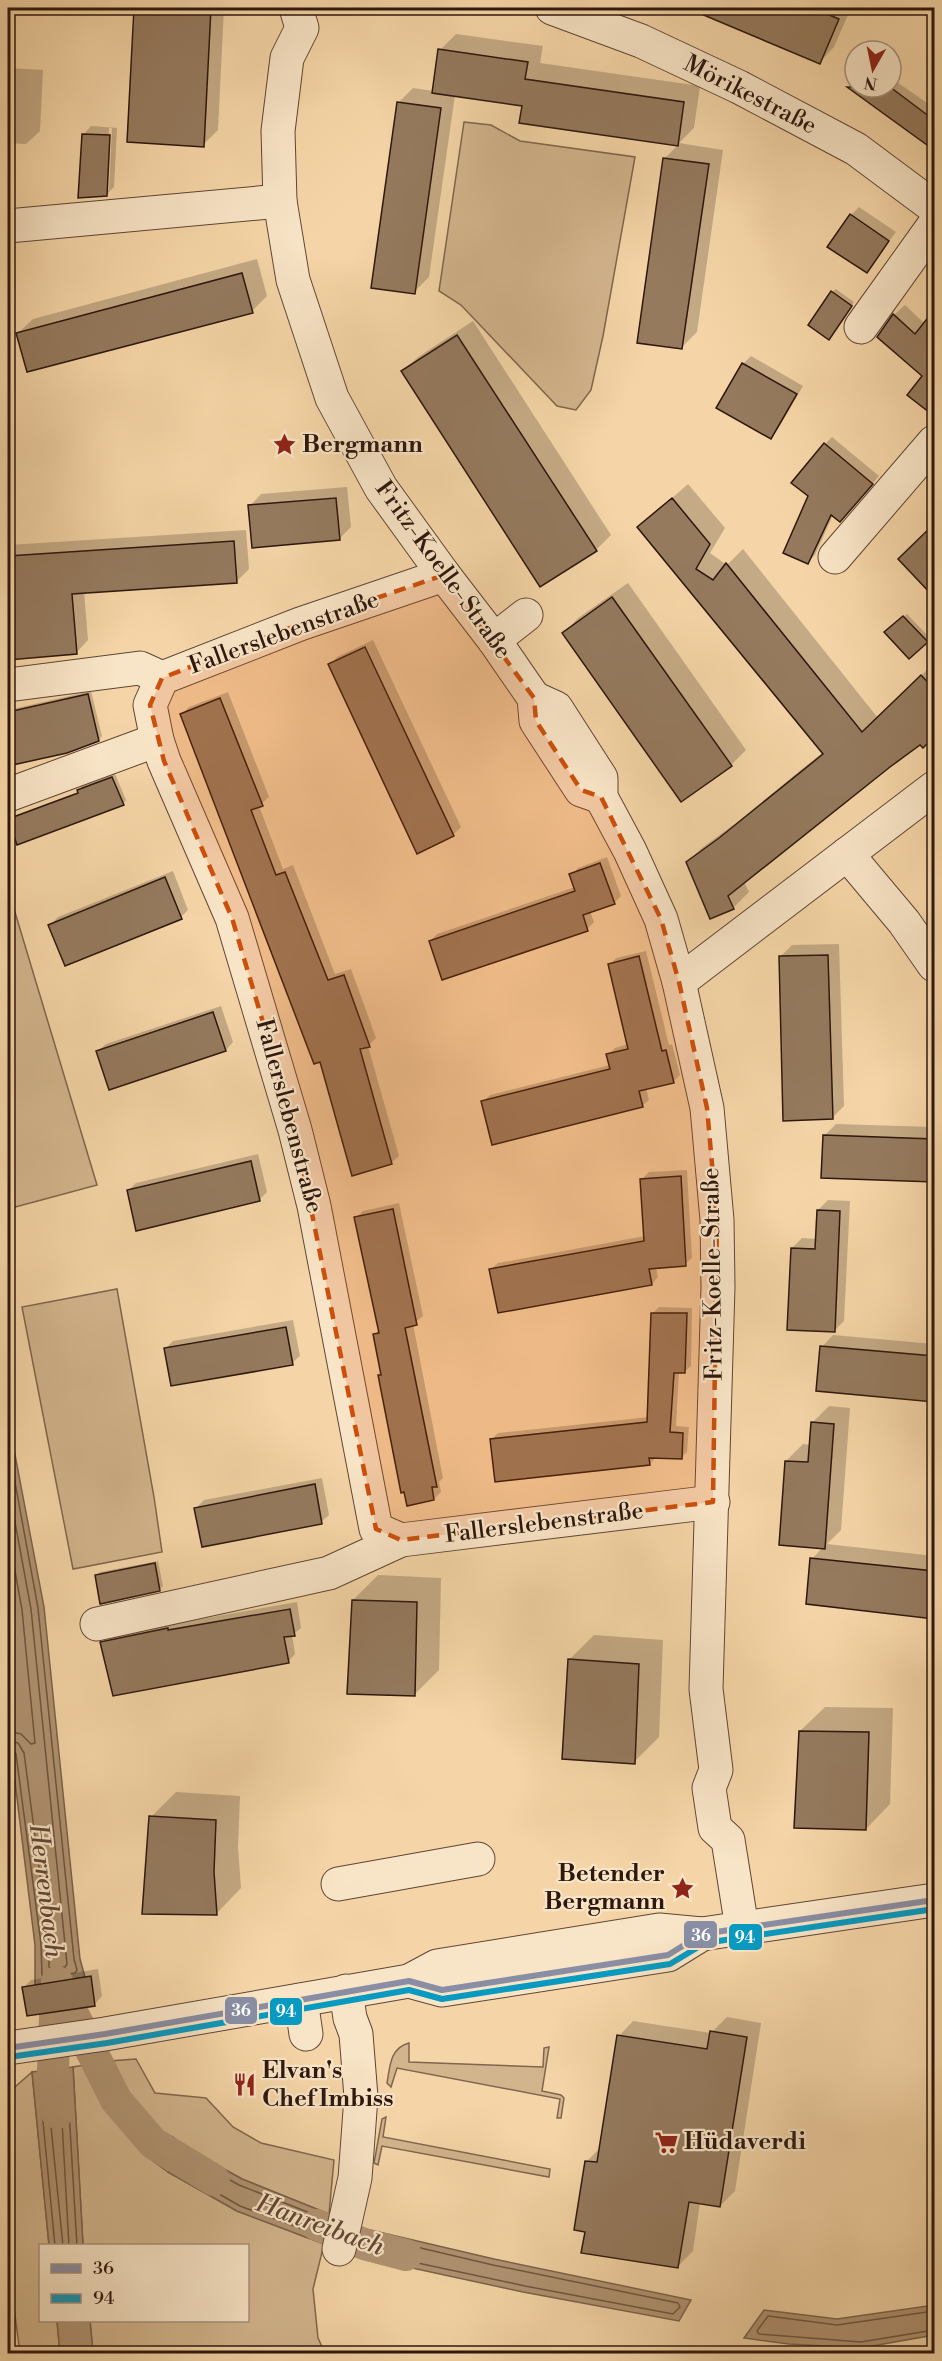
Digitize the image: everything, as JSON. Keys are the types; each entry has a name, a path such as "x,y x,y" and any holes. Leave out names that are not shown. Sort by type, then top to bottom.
{"street":[{"name":"Fritz-Koelle-Straße","path":"287,58 278,25 289,8"},
{"name":"Fritz-Koelle-Straße","path":"296,8 302,28 287,58 278,131 280,201 293,280 332,398 381,488 494,640 534,698 536,720 581,790 602,797 661,919 680,982 707,1108 717,1220 718,1287 713,1502 706,1689 717,1770 730,1784 736,1825 728,1840 742,1928"},
{"name":"Mörikestraße","path":"552,8 641,41 739,87 856,149 934,207"},
{"path":"8,226 280,201"},
{"path":"861,327 934,225"},
{"path":"835,557 934,442"},
{"name":"Fallerslebenstraße","path":"444,575 300,624 162,678 150,705 157,740 232,918 295,1130 317,1218 376,1529 401,1540 713,1502"},
{"path":"494,640 526,615"},
{"path":"8,685 140,668 162,678"},
{"path":"8,795 157,740"},
{"path":"680,982 934,788"},
{"path":"847,854 904,922 934,965"},
{"path":"97,1624 329,1573 401,1540"},
{"path":"338,1884 478,1859"},
{"path":"18,2047 409,1981 442,1990 651,1958 668,1955 702,1934 934,1900"},
{"path":"343,2235 355,2178 361,2097 356,2034 350,2018 346,1991"},
{"path":"301,2000 306,2034"}],"highlighted area":[{"path":"444,575 534,698 536,721 581,790 601,797 661,919 679,982 707,1108 717,1220 713,1502 401,1540 376,1529 295,1130 232,918 164,761 150,705 162,678 300,624"}],"shaded area":[{"path":"464,122 491,125 520,141 635,157 591,390 576,410 557,406 461,305 439,291"},
{"path":"8,889 97,1185 8,1209"},
{"path":"117,1289 162,1552 73,1569 22,1307"},
{"path":"409,2043 409,2062 543,2067 544,2048 549,2047 542,2091 561,2095 564,2098 561,2118 557,2118 560,2099 397,2068 391,2087 387,2083 394,2053"},
{"path":"136,2059 155,2093 206,2098 233,2127 261,2143 334,2160 329,2214 242,2179 160,2131 134,2101 110,2061"},
{"path":"85,2065 103,2104 145,2155 168,2172 237,2211 324,2244 313,2289 318,2338 325,2353 93,2353 90,2322 249,2322 249,2244 83,2244 73,2067"},
{"path":"32,2072 49,2244 39,2244 39,2322 57,2322 60,2353 20,2353 8,2263 8,2093"},
{"path":"386,2117 383,2137 550,2169 549,2177 382,2146 378,2165 374,2163 382,2119"}],"water":[{"name":"Herrenbach","path":"8,1418 44,1607 80,1959 85,1977 35,1985 35,1945 8,1725"},
{"path":"110,2061 134,2101 160,2131 145,2155 102,2104 85,2065"},
{"path":"73,2067 83,2244 49,2244 32,2072"},
{"path":"184,2147 242,2179 329,2214 324,2244 237,2211 168,2172"},
{"path":"366,2229 494,2259 691,2300 679,2321 523,2292 361,2257"},
{"path":"934,2305 934,2335 861,2348 789,2344 744,2338 764,2310 837,2319"},
{"path":"57,2322 90,2322 93,2353 60,2353"}],"building":[{"path":"134,8 211,8 204,147 127,142"},
{"path":"687,8 812,8 839,19 820,64"},
{"path":"438,49 528,62 525,79 684,102 678,146 519,123 522,106 432,93"},
{"path":"903,97 934,120 934,150 864,99 903,99"},
{"path":"397,102 441,108 415,294 371,288"},
{"path":"82,134 110,135 107,196 78,198"},
{"path":"663,158 709,164 682,349 637,343"},
{"path":"850,214 889,241 867,273 827,247"},
{"path":"242,273 253,313 27,372 16,333"},
{"path":"831,291 852,306 829,340 808,325"},
{"path":"934,310 934,416 907,395 922,376 877,337 893,314 915,334"},
{"path":"457,335 597,551 540,587 401,371"},
{"path":"742,363 797,394 771,439 716,408"},
{"path":"824,443 873,484 840,522 831,515 808,564 783,553 808,496 791,483"},
{"path":"336,498 340,540 252,548 248,505"},
{"path":"672,498 710,544 696,569 713,580 726,563 862,732 921,675 934,689 934,737 923,748 920,745 890,767 728,896 734,909 710,919 686,862 823,754 637,527"},
{"path":"934,524 934,597 898,559"},
{"path":"234,541 237,583 72,594 77,654 8,660 8,556"},
{"path":"612,597 732,766 681,802 562,633"},
{"path":"903,616 928,642 909,659 884,632"},
{"path":"365,647 454,836 417,854 328,664"},
{"path":"88,694 99,741 67,753 8,766 8,712"},
{"path":"220,698 263,806 251,810 276,875 285,872 328,980 344,975 370,1047 360,1049 392,1164 352,1176 320,1062 314,1064 180,714"},
{"path":"112,777 124,805 17,845 8,819 78,793 77,790"},
{"path":"600,863 615,904 583,915 588,931 442,980 429,941 575,891 569,874"},
{"path":"165,877 182,919 65,966 48,925"},
{"path":"828,955 833,1119 783,1121 779,956"},
{"path":"639,956 662,1051 666,1050 674,1083 639,1091 643,1107 492,1145 481,1101 610,1069 606,1054 628,1049 608,964"},
{"path":"213,1012 226,1051 109,1090 96,1051"},
{"path":"823,1135 934,1139 934,1182 821,1178"},
{"path":"251,1161 260,1201 136,1231 127,1190"},
{"path":"681,1176 686,1266 649,1269 652,1285 498,1313 489,1269 644,1241 640,1179"},
{"path":"393,1209 417,1325 405,1328 437,1487 432,1487 434,1500 407,1506 404,1492 401,1493 378,1375 381,1375 373,1334 379,1333 354,1217"},
{"path":"817,1210 840,1211 835,1332 787,1330 791,1248 815,1249"},
{"path":"651,1313 687,1313 685,1373 674,1373 670,1432 683,1433 682,1459 649,1458 650,1465 495,1482 490,1439 647,1422"},
{"path":"286,1327 293,1365 171,1386 164,1348"},
{"path":"820,1346 934,1356 934,1402 816,1391"},
{"path":"811,1422 834,1424 825,1549 779,1545 785,1461 808,1462"},
{"path":"315,1484 322,1524 202,1547 194,1508"},
{"path":"810,1558 934,1571 934,1619 806,1604"},
{"path":"155,1563 160,1591 100,1604 95,1575"},
{"path":"352,1600 417,1602 415,1696 347,1694"},
{"path":"290,1609 295,1636 284,1637 289,1663 113,1696 100,1642 168,1628 168,1630"},
{"path":"568,1659 639,1664 635,1764 562,1759"},
{"path":"799,1731 869,1732 866,1830 794,1828"},
{"path":"149,1816 216,1820 214,1872 217,1915 142,1914"},
{"path":"91,1976 95,2006 27,2016 22,1987"},
{"path":"710,2031 747,2037 720,2207 689,2202 678,2268 581,2253 585,2232 574,2230 585,2161 597,2162 617,2035 707,2049"}],"waterway":[{"name":"Hanreibach","path":"57,1982 116,2100 153,2143 214,2180"},
{"path":"55,2016 53,2070 57,2113"},
{"name":"Hanreibach","path":"317,2225 364,2244 406,2255"}],"transit line":[{"name":"36","path":"8,2048 105,2034 409,1981 442,1990 668,1955 702,1934 934,1900"},
{"name":"94","path":"9,2057 107,2043 409,1990 442,1999 670,1964 705,1943 934,1909"}],"place":[{"name":"Bergmann","path":"284,445"},
{"name":"Betender Bergmann","path":"683,1888"},
{"name":"Elvan's Chef Imbiss","path":"244,2085"},
{"name":"Hüdaverdi","path":"666,2142"}]}
